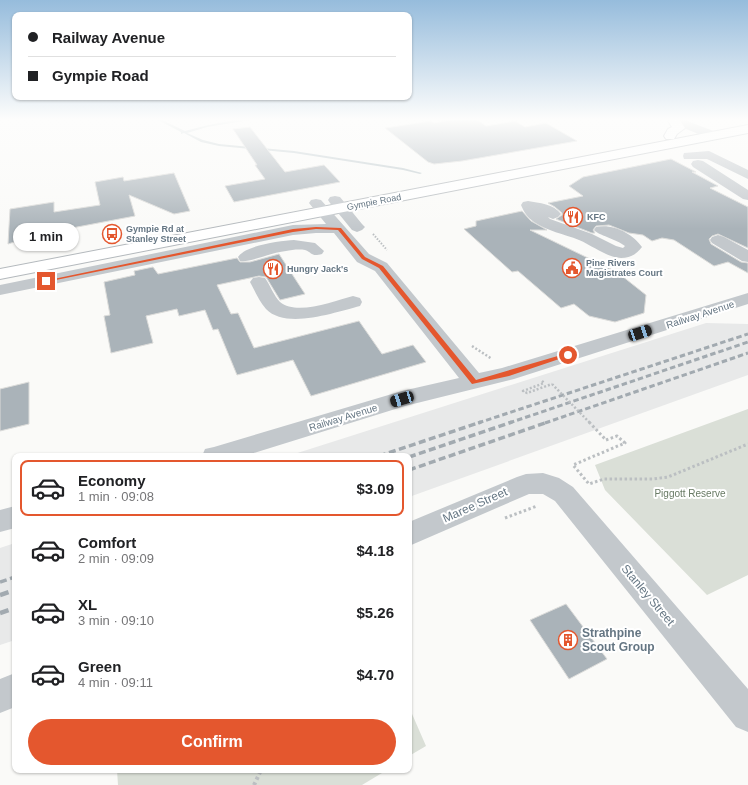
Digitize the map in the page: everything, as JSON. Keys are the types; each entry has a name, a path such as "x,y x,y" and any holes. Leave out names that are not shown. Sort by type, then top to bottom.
{"highway":[{"name":"Gympie Road","path":"0,263 320,208 574,156"},
{"name":"Gympie Road","path":"339,204 588,156"},
{"name":"Gympie Road","path":"0,274 226,238 320,208"}],"street":[{"path":"709,156 696,158 731,186 748,196"},
{"path":"713,156 748,175"},
{"path":"731,186 748,183"},
{"path":"339,204 370,238 381,256 384,258 474,382"},
{"path":"528,205 542,208 574,227 597,230 610,231 622,237 634,247 626,252 610,250 586,237 558,229 548,224 534,213 528,205"},
{"path":"320,208 340,229 363,258 384,258"},
{"name":"Gympie Road","path":"0,290 192,251 226,238 304,229 340,229"},
{"path":"226,238 242,250 270,302 282,310 296,313 312,312 350,298"},
{"path":"718,240 748,257"},
{"path":"246,257 253,253 293,245 309,246 316,251"},
{"name":"Railway Avenue","path":"224,453 402,399 506,374 748,298"},
{"name":"Maree Street","path":"412,533 526,484 543,482"},
{"name":"Stanley Street","path":"543,482 564,494 748,715"},
{"path":"0,521 12,518"},
{"path":"0,696 12,691"}],"path":[{"path":"370,238 384,258"},
{"path":"472,346 482,354 496,361"},
{"path":"544,383 523,391 526,393 552,384 606,440 617,436 624,443 573,465 588,484 604,479 653,480 668,477 748,444"},
{"path":"254,785 260,773"}],"shaded area":[{"path":"706,323 748,324 748,375 412,496 412,453 297,453"},
{"path":"12,544 12,641 0,645 0,548"}],"green space":[{"name":"Piggott Reserve","path":"748,409 748,575 707,595 605,490 595,465"},
{"path":"412,714 426,746 412,754"},
{"path":"117,773 382,773 362,785 118,785"}],"building":[{"path":"251,156 272,156 285,172 324,165 340,182 234,202 225,186 265,179 255,165 257,165"},
{"path":"420,156 493,156 434,164 428,162"},
{"path":"671,159 718,186 710,188 748,207 748,248 718,234 709,239 711,244 741,262 748,263 748,273 728,262 714,266 674,240 662,238 652,241 643,235 629,233 609,225 596,226 593,230 595,233 592,233 556,219 562,215 562,213 548,203 583,196 569,186 583,177"},
{"path":"174,173 190,211 174,214 129,195 135,216 56,231 56,236 38,238 33,241 21,240 8,244 10,209 54,202 54,212 100,205 95,182 123,177 124,181"},
{"name":"Pine Rivers Magistrates Court","path":"522,211 531,221 547,230 530,230 617,272 646,295 644,313 615,322 589,316 574,304 561,308 518,271 512,272 464,229 476,226 476,221"},
{"path":"279,254 305,294 280,300 266,277 259,276 217,285 231,314 238,313 254,348 359,321 382,354 413,345 426,362 311,396 293,360 237,375 218,329 213,330 205,310 179,316 177,309 146,316 153,343 111,353 104,316 110,315 104,282 135,275 134,271 153,267 158,274 237,258 240,262 250,262"},
{"path":"29,382 29,424 0,431 0,389"},
{"name":"Strathpine Scout Group","path":"566,604 607,659 569,679 530,620"}],"waterway":[{"path":"317,156 420,173"}],"railway":[{"path":"478,423 748,334"},
{"path":"509,423 748,342"},
{"path":"545,423 748,353"},
{"path":"412,456 512,422"},
{"path":"412,469 548,422"},
{"path":"388,453 478,423"},
{"path":"0,582 12,578"},
{"path":"0,595 12,591"},
{"path":"0,613 12,609"}],"place":[{"name":"KFC","path":"573,217"},
{"name":"Gympie Rd at Stanley Street","path":"112,234"},
{"name":"Pine Rivers Magistrates Court","path":"572,268"},
{"name":"Hungry Jack's","path":"273,269"},
{"name":"Strathpine Scout Group","path":"568,640"}],"route":[{"path":"46,281 293,230 316,228 340,229 363,258 381,267 474,382 568,355"}]}
